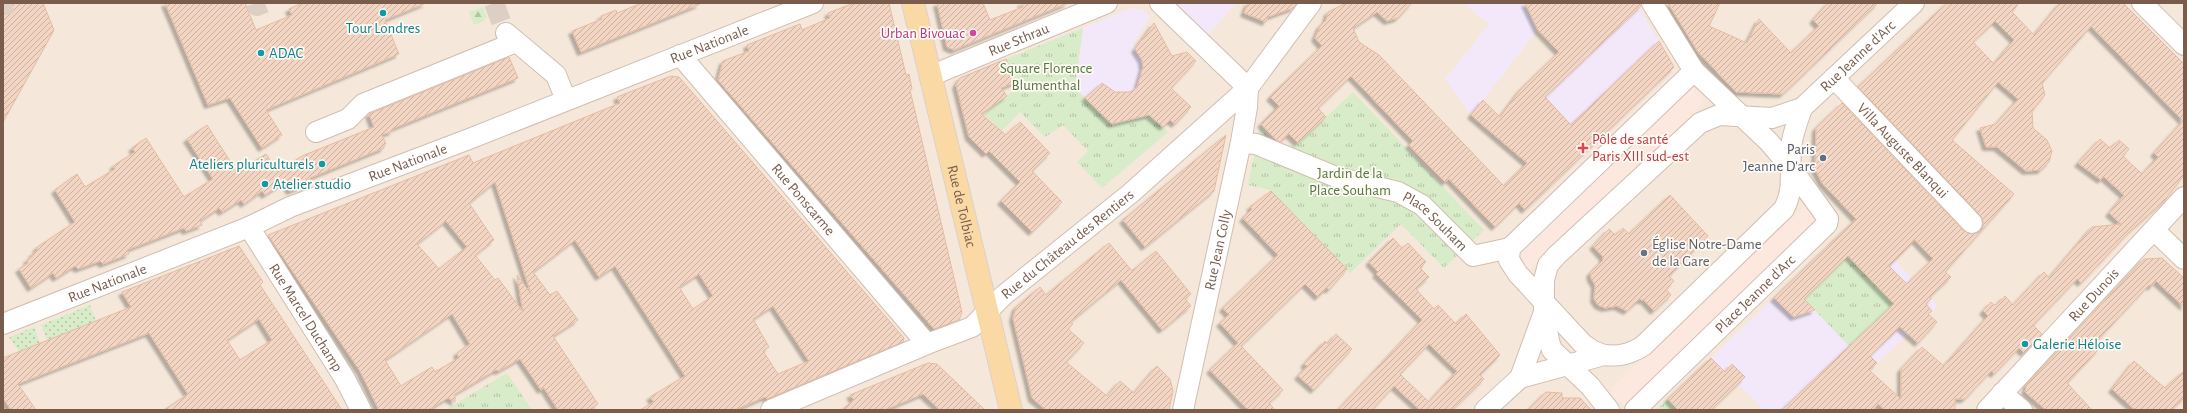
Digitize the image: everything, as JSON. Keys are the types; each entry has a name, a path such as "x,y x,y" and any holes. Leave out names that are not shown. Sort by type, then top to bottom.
{"main road":[{"name":"Rue de Tolbiac","path":"913,3 1011,410"}],"street":[{"name":"Rue Nationale","path":"3,324 249,227 290,207 813,3"},
{"name":"Rue Sthrau","path":"930,76 1106,3"},
{"path":"1160,3 1248,88"},
{"name":"Rue du Château des Rentiers","path":"771,410 972,327 1004,295 1131,193 1248,88 1311,3"},
{"name":"Place Jeanne d'Arc","path":"1635,410 1827,224 1828,218 1792,169 1744,117 1717,95 1694,71 1652,3"},
{"name":"Rue Jeanne d'Arc","path":"1744,117 1772,118 1802,108 1914,3"},
{"path":"2142,3 2184,45"},
{"path":"316,132 348,119 363,104 510,37 556,75 566,100"},
{"name":"Rue Ponscarme","path":"680,55 928,344"},
{"path":"1694,71 1510,248 1510,260 1518,274 1544,307 1583,344 1593,351 1604,355 1622,356 1643,346 1754,240 1784,209 1791,192 1791,148 1802,108"},
{"name":"Villa Auguste Blanqui","path":"1834,78 1972,223"},
{"name":"Rue Jean Colly","path":"1183,410 1241,142 1247,107 1248,88"},
{"path":"1609,410 1590,386 1552,350 1547,336 1544,307 1544,280 1548,265 1700,123 1710,118 1729,115 1744,117"},
{"name":"Place Souham","path":"1245,143 1256,144 1336,177 1398,192 1422,205 1473,256 1510,248"},
{"name":"Rue Dunois","path":"1987,410 2184,197"},
{"name":"Rue Marcel Duchamp","path":"249,227 345,379 361,410"},
{"path":"2154,230 2184,259"},
{"path":"1520,378 1544,307"},
{"path":"1485,410 1520,378 1604,355"},
{"path":"2002,393 2022,410"}],"shaded area":[{"path":"3,3 2184,3 2184,410 3,410"},
{"path":"1176,3 1237,3 1208,34"},
{"path":"1463,3 1559,3 1471,115 1445,79 1489,24"},
{"path":"1131,8 1143,10 1150,17 1133,44 1143,62 1143,85 1130,92 1115,92 1102,84 1085,98 1075,88 1083,28"},
{"path":"1639,8 1674,67 1591,147 1545,97"},
{"path":"1692,86 1703,98 1702,104 1523,276 1513,252"},
{"path":"1806,205 1820,220 1627,405 1622,405 1612,394 1612,388"},
{"path":"1856,220 1938,306 1827,410 1764,410 1711,358"}],"green space":[{"path":"483,7 487,18 484,19 485,21 474,25 469,12"},
{"name":"Square Florence Blumenthal","path":"1083,28 1075,88 1112,124 1143,116 1148,111 1168,132 1102,188 1077,162 1088,151 1063,125 1045,137 1020,112 1002,131 984,115 992,106 1018,88 1006,59"},
{"name":"Jardin de la Place Souham","path":"1353,92 1484,230 1444,268 1401,224 1350,273 1270,190 1248,185 1260,127 1274,143 1295,146"},
{"path":"1850,254 1894,304 1849,346 1804,299"},
{"path":"90,305 96,321 47,340 41,325"},
{"path":"34,327 40,343 19,351 9,337"},
{"path":"507,373 532,410 445,410"},
{"path":"1668,399 1678,410 1656,410"}],"building":[{"path":"3,3 43,3 54,30 3,122"},
{"path":"165,3 245,3 256,30 292,15 289,9 302,3 426,3 385,20 399,54 266,110 282,135 262,148 230,98 208,105"},
{"path":"642,3 700,4 581,52 572,31 602,19 601,16 616,10 617,13"},
{"path":"854,3 889,3 906,75 909,74 912,89 910,90 962,312 959,320 934,329 718,80 723,61 749,51 747,45 800,24 802,30 830,18 828,13"},
{"path":"937,3 983,3 990,20 1023,7 1021,3 1068,3 954,50 947,47"},
{"path":"1248,3 1297,3 1293,8 1268,17 1266,22 1244,13"},
{"path":"1346,3 1412,3 1398,18 1387,21 1377,12 1353,28 1359,42 1379,55 1504,186 1527,163 1471,115 1483,100 1500,117 1520,90 1559,52 1538,30 1525,3 1641,3 1641,6 1545,97 1571,125 1659,41 1674,67 1525,210 1519,203 1495,227 1449,179 1445,182 1427,164 1409,145 1413,141 1351,76 1318,108 1326,117 1298,143 1289,134 1280,142 1276,140 1261,124 1279,106 1270,97 1322,46 1315,38 1320,26 1326,20 1328,12"},
{"path":"1668,3 1720,3 1709,26 1747,43 1759,19 1791,53 1819,26 1813,20 1828,3 1878,3 1783,94 1736,92 1698,52"},
{"path":"1947,3 2019,3 2012,12 2034,35 2060,3 2123,3 2184,64 2184,175 2165,200 2129,232 2081,283 2077,279 2033,325 2042,334 2024,353 2019,348 1994,374 1991,371 1965,399 1955,399 1955,410 1885,410 1878,404 1873,410 1782,410 1894,304 1848,256 1804,299 1815,310 1794,317 1774,298 1856,219 1822,183 1815,169 1816,128 1842,103 1964,231 1974,234 1980,232 1983,227 1983,221 1980,215 1858,87","holes":["1995,21 2014,40 1994,64 1973,42","2091,26 2183,121 2154,153 2158,157 2142,174 2123,156 2129,149 2119,140 2110,148 2100,139 2078,163 2101,180 2104,177 2124,195 2109,213 2121,224 2092,227 2049,278 2044,272 2013,305 2005,296 1997,304 1994,305 1991,302 1983,311 1988,316 1944,366 1922,347 1901,369 1901,399 1869,370 1877,363 1870,356 1900,327 1918,343 1937,322 1928,314 1932,311 1926,304 1931,299 1930,297 1951,277 1945,272 2014,194 1952,140 1998,82 2018,99 1996,124 1980,128 1986,147 1997,147 2026,171 2041,170 2049,162 2052,151 2047,140 2033,128 2032,111 2045,95 2042,83","1915,240 1933,259 1907,284 1889,266"]},
{"path":"1154,23 1172,56 1187,52 1196,61 1171,88 1191,107 1175,124 1170,120 1163,127 1149,115 1112,124 1085,98 1102,83 1115,92 1130,92 1137,88 1143,67 1142,60 1135,49"},
{"path":"509,57 518,78 392,129 393,131 382,135 386,144 384,148 310,178 313,182 290,191 285,182 265,195 262,191 244,204 241,200 222,212 219,208 200,221 202,225 186,231 184,228 127,250 129,254 103,264 100,261 78,269 75,266 56,278 53,273 31,288 19,269 28,263 27,260 38,250 36,248 75,222 55,190 77,174 85,187 115,169 113,166 135,152 132,148 146,138 184,197 213,179 187,139 207,125 237,172 266,154 278,172 302,156 374,127 369,114"},
{"path":"1006,59 1016,82 1001,88 1007,96 981,114 1006,135 1020,122 1050,153 1032,171 1062,202 1032,232 1001,201 1020,182 989,151 986,154 969,137 956,85 960,78"},
{"path":"671,76 679,77 904,338 903,342 767,399 765,397 735,410 640,410 654,402 650,397 685,376 615,266 599,277 575,240 533,272 550,295 557,291 578,320 553,336 598,404 589,410 558,410 544,388 541,390 520,359 499,371 496,370 455,394 455,402 448,398 428,410 379,410 360,371 268,235 469,155 473,163 620,103 617,97","holes":["495,182 531,294 517,275 523,312 498,278 495,280 475,255 494,240 469,203","446,221 467,247 439,269 417,244","699,274 713,296 693,309 679,287","773,306 809,361 778,374 763,351 769,347 753,319","452,314 470,344 457,353 459,358 435,372 432,367 401,386 385,360"]},
{"path":"1226,135 1214,191 1145,247 1123,220"},
{"path":"1271,191 1347,269 1329,290 1327,288 1318,297 1305,284 1241,346 1283,390 1269,403 1275,410 1248,410 1210,370 1238,343 1220,323 1229,315 1223,308 1278,255 1243,218 1252,209 1250,207"},
{"name":"Église Notre-Dame de la Gare","path":"1670,195 1708,236 1669,276 1674,281 1666,289 1671,295 1654,311 1643,299 1642,301 1640,299 1627,311 1617,306 1605,308 1598,305 1594,299 1595,285 1590,273 1603,260 1603,257 1593,246 1609,229 1615,235 1623,228 1629,234"},
{"path":"1393,238 1402,248 1408,243 1426,262 1420,268 1429,277 1416,289 1434,309 1438,305 1456,324 1466,314 1500,355 1480,375 1484,379 1452,410 1420,410 1394,386 1372,410 1338,410 1422,320 1376,274 1378,272 1369,262","holes":["1429,344 1457,371 1429,402 1400,374"]},
{"path":"1109,243 1132,271 1156,251 1191,294 1185,299 1191,306 1162,330 1121,280 1070,322 1073,324 1068,329 1084,343 1066,362 1107,396 1120,381 1134,393 1157,366 1170,379 1173,391 1169,410 1046,410 1032,398 1013,318 1016,307 1040,287 1046,295"},
{"path":"239,246 263,282 260,285 342,410 164,410 188,394 149,333 18,384 36,410 11,410 3,398 3,358 131,307 122,292","holes":["259,319 272,340 240,360 227,340"]},
{"path":"2162,258 2184,278 2184,307 2156,281 2151,287 2149,285 2094,344 2099,349 2067,383 2092,410 2046,410 2025,392 2027,384 2144,259"},
{"path":"1336,334 1352,349 1314,390 1298,376 1307,366 1304,364 1325,341 1328,344"},
{"path":"1711,358 1725,372 1732,364 1745,377 1711,410 1678,410 1668,399"},
{"path":"2134,361 2165,388 2184,371 2184,398 2171,410 2135,410 2112,389"},
{"path":"928,363 937,364 985,410 940,410 923,394 885,410 842,410 854,400 850,395"},
{"path":"1546,392 1562,393 1562,398 1580,398 1591,410 1528,410"}],"tunnel":[{"path":"3,6 11,3"},
{"path":"256,3 257,6 265,3"},
{"path":"494,3 505,32"}],"place":[{"name":"Tour Londres","path":"383,13"},
{"name":"Urban Bivouac","path":"973,33"},
{"name":"ADAC","path":"261,53"},
{"name":"Pôle de santé Paris XIII sud-est","path":"1583,148"},
{"name":"Paris Jeanne D'arc","path":"1823,158"},
{"name":"Ateliers pluriculturels","path":"322,164"},
{"name":"Atelier studio","path":"265,184"},
{"name":"Église Notre-Dame de la Gare","path":"1644,253"},
{"name":"Galerie Héloïse","path":"2025,344"}]}
